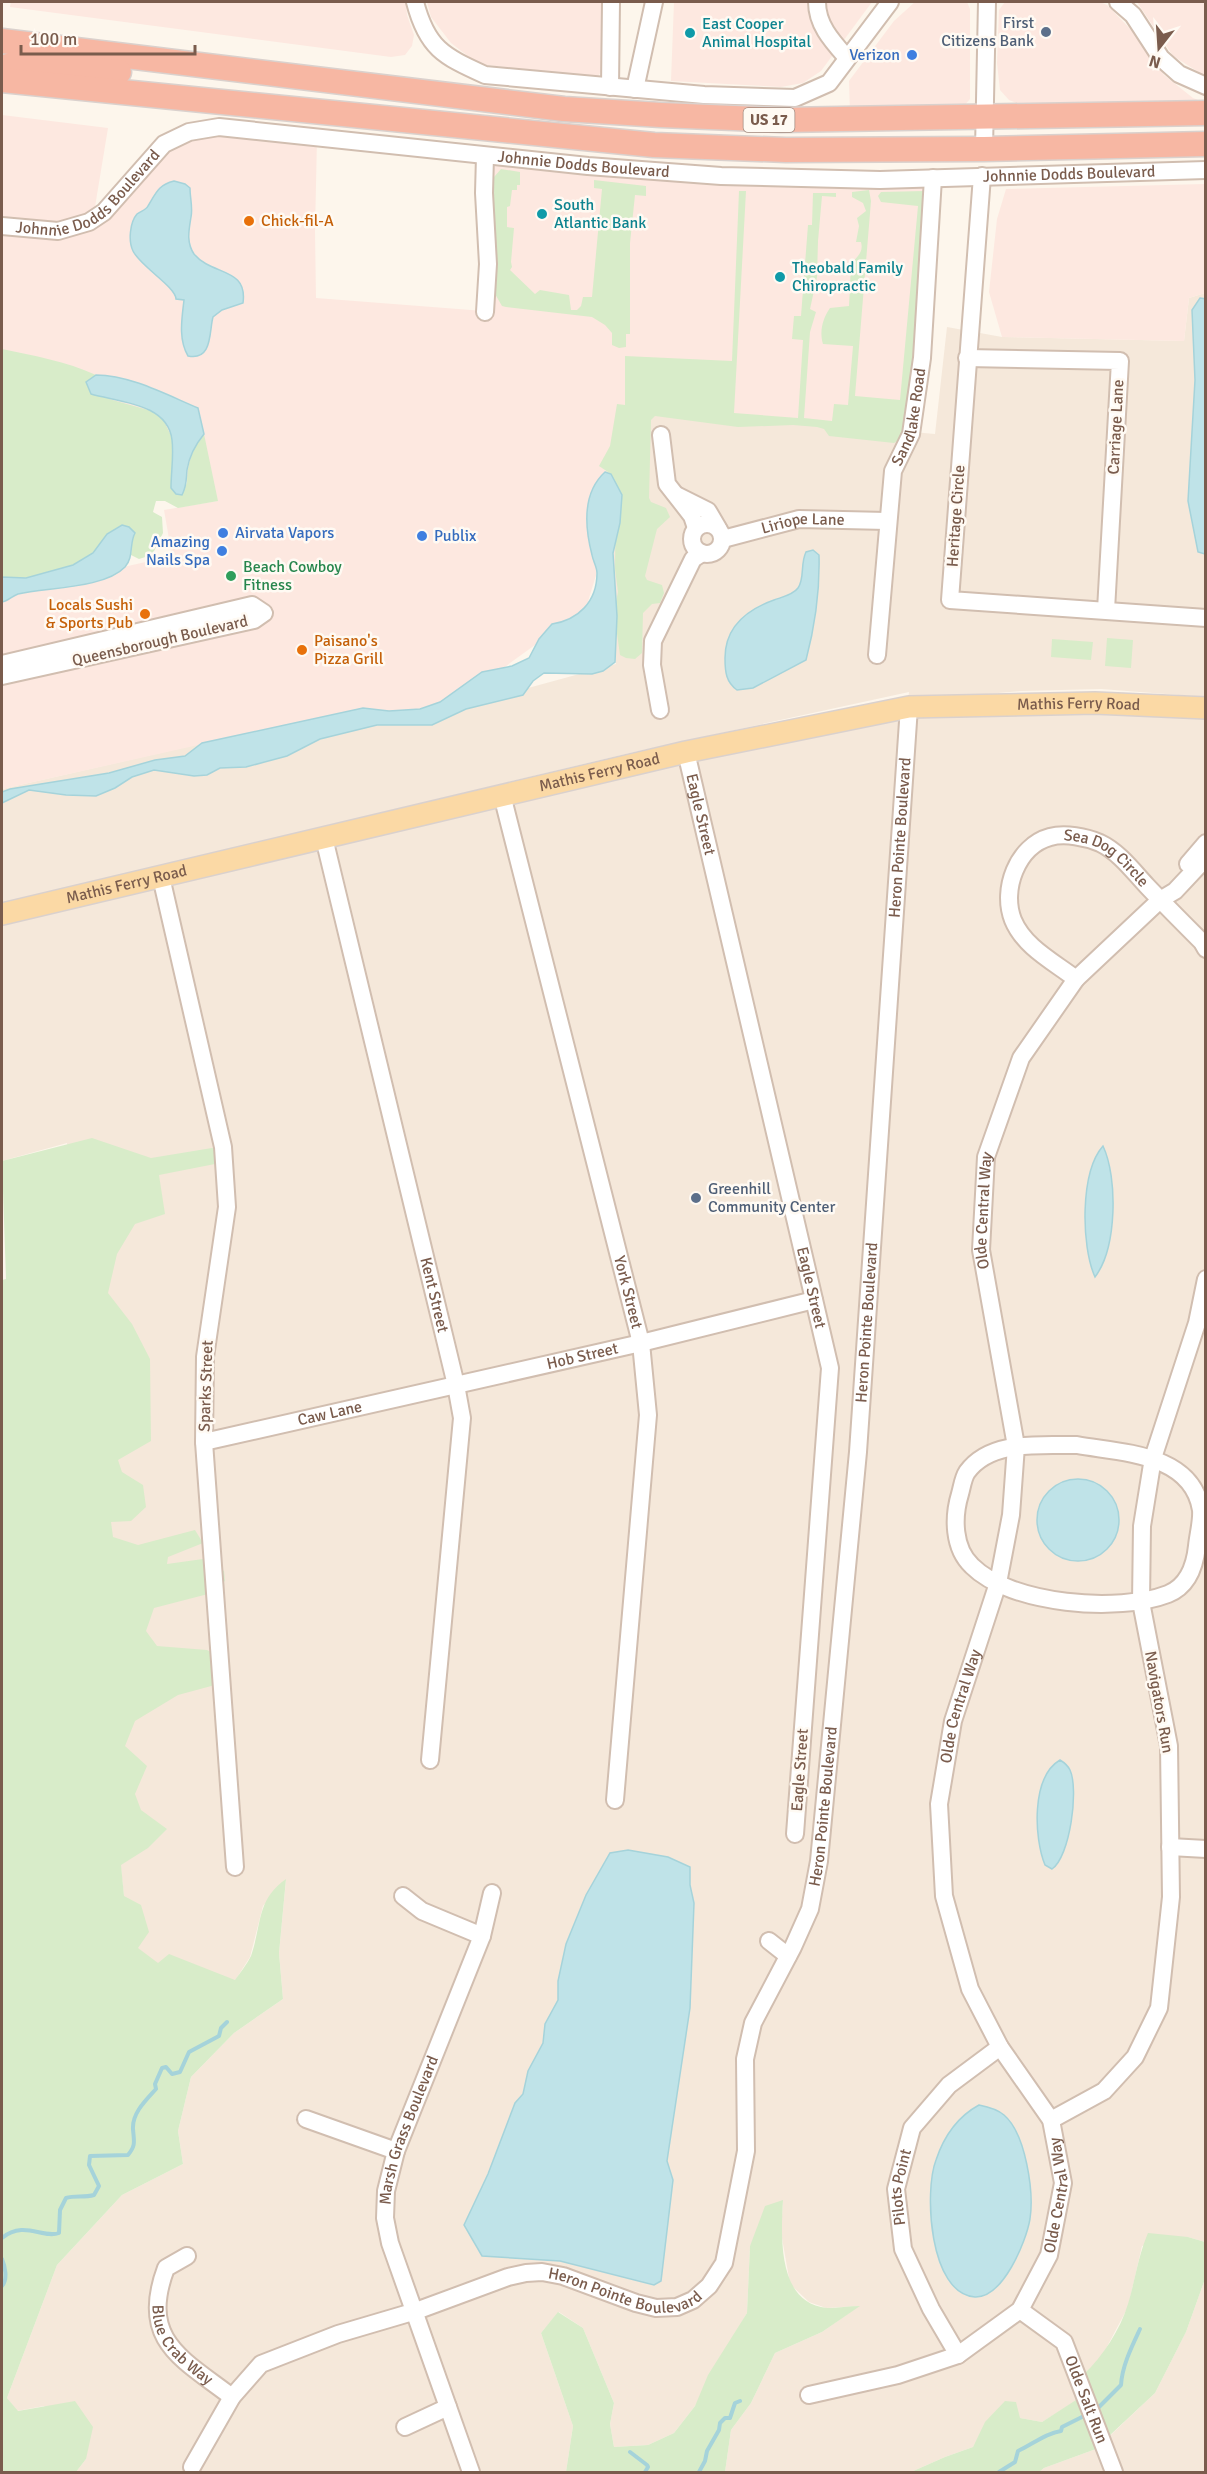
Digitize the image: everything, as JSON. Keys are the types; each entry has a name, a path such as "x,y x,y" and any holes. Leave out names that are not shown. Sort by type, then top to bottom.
{"highway":[{"name":"US 17","path":"2,42 564,109 661,115 781,120 1206,113"},
{"path":"2,68 28,62 219,82 334,82"},
{"name":"Johnnie Dodds Boulevard","path":"2,80 654,145 786,150 984,149 1206,144"}],"main road":[{"name":"Mathis Ferry Road","path":"2,914 686,752 909,706 1095,704 1206,708"}],"street":[{"path":"415,2 425,32 433,45 456,62 485,75 635,89 795,98 829,83 890,2"},
{"path":"610,87 611,2"},
{"path":"635,89 654,2"},
{"path":"818,2 817,14 830,39 847,58"},
{"path":"984,149 987,2"},
{"path":"1118,2 1133,15 1161,58 1179,74 1206,86"},
{"name":"Johnnie Dodds Boulevard","path":"2,226 58,231 92,220 105,212 164,144 189,132 219,127 485,156 721,176 880,180 1206,170"},
{"path":"485,156 484,193 488,264 485,312"},
{"name":"Heritage Circle","path":"982,176 950,600 1206,618"},
{"name":"Sandlake Road","path":"877,655 893,471 911,434 922,358 933,178"},
{"name":"Carriage Lane","path":"967,358 1120,361 1106,610"},
{"path":"661,435 667,484 692,516 696,528"},
{"path":"660,710 652,665 653,641 693,559 702,553 713,553 718,550 720,534 708,511 672,493"},
{"name":"Liriope Lane","path":"720,534 800,519 887,521"},
{"path":"702,553 693,545 693,533 696,528 707,524 720,534"},
{"name":"Queensborough Boulevard","path":"2,664 252,605 264,613 254,620 2,676"},
{"name":"Heron Pointe Boulevard","path":"192,2467 232,2397 261,2364 338,2334 416,2311 508,2277 526,2273 542,2272 563,2276 656,2308 677,2307 693,2300 709,2286 724,2263 747,2151 745,2059 753,2023 810,1909 820,1854 858,1452 909,706"},
{"name":"Eagle Street","path":"686,752 830,1368 795,1834"},
{"name":"York Street","path":"502,795 641,1343 648,1415 615,1800"},
{"name":"Sea Dog Circle","path":"1076,979 1022,936 1009,909 1010,883 1018,864 1031,849 1049,837 1074,836 1098,842 1112,849 1160,900"},
{"name":"Kent Street","path":"324,838 456,1385 462,1418 430,1760"},
{"name":"Olde Central Way","path":"1160,900 1168,886 1206,843"},
{"name":"Olde Central Way","path":"809,2395 898,2374 958,2355 1020,2310 1050,2255 1063,2183 1051,2120 1000,2047 970,1989 944,1896 939,1804 952,1721 998,1583 1011,1515 1016,1446 981,1250 986,1157 1021,1058 1076,979 1160,900 1175,891 1206,858"},
{"name":"Sparks Street","path":"161,877 223,1147 227,1207 205,1357 204,1442 235,1867"},
{"path":"1160,900 1202,942 1206,950"},
{"name":"Navigators Run","path":"1051,2120 1104,2091 1135,2057 1160,2008 1171,1897 1169,1746 1141,1602 1142,1526 1153,1458 1197,1323 1206,1279"},
{"name":"Hob Street","path":"456,1385 641,1343 814,1300"},
{"name":"Caw Lane","path":"204,1442 456,1385"},
{"path":"1077,1445 1153,1458 1175,1470 1193,1488 1201,1511 1196,1557 1188,1578 1170,1593 1141,1602 1110,1605 1036,1597 998,1583 972,1566 956,1540 957,1502 966,1474 982,1457 1016,1446 1077,1445"},
{"path":"1170,1847 1206,1849"},
{"name":"Marsh Grass Boulevard","path":"471,2472 416,2311 390,2243 385,2218 386,2191 396,2151 482,1936 492,1893"},
{"path":"403,1896 422,1911 482,1936"},
{"path":"769,1941 788,1956"},
{"name":"Pilots Point","path":"958,2355 931,2309 903,2249 896,2189 912,2128 949,2085 1000,2047"},
{"path":"306,2119 396,2151"},
{"name":"Blue Crab Way","path":"187,2256 166,2268 156,2306 159,2322 169,2346 177,2355 232,2397"},
{"name":"Olde Salt Run","path":"1020,2310 1064,2342 1112,2466"},
{"path":"405,2427 448,2407"}],"shaded area":[{"path":"11,2 406,2 407,15 414,35 412,46 405,55 391,57 10,7"},
{"path":"427,2 603,2 604,67 597,78 478,64 451,43 431,17"},
{"path":"674,2 872,2 821,71 803,83 781,87 671,81"},
{"path":"915,2 967,2 970,9 970,99 962,108 850,113 849,81 894,21"},
{"path":"1005,2 1100,2 1107,5 1138,37 1164,75 1193,98 1201,101 1186,106 1019,104 1009,100 1000,90 997,63 999,10"},
{"path":"1137,2 1205,2 1205,76 1173,56"},
{"path":"2,115 108,128 93,219 164,144 189,132 317,139 316,298 484,311 485,156 922,186 927,198 897,432 625,406 624,429 588,510 597,572 586,608 444,711 396,718 363,708 2,789 2,590 18,591 172,556 164,510 217,501 2,363"},
{"path":"1205,184 1205,293 1189,298 1184,341 1002,337 989,292 997,219 1006,189"},
{"path":"1205,293 1205,697 1101,689 1021,691 908,701 909,692 634,752 2,903 2,789 287,724 444,711 616,664 597,572 588,510 624,429 625,406 935,434 947,327 1002,337 1184,341 1189,298"},
{"path":"909,707 1205,708 1205,2242 1188,2237 1142,2246 1128,2307 1101,2358 1084,2374 1091,2392 1042,2422 1020,2418 986,2422 973,2447 911,2472 725,2472 731,2430 751,2403 775,2353 822,2332 859,2306 826,2308 809,2302 790,2284 781,2232 783,2201 750,2246 747,2313 695,2406 674,2433 648,2445 614,2447 610,2424 614,2403 583,2328 559,2312 541,2333 573,2426 566,2472 76,2472 86,2459 44,2406 17,2411 7,2398 57,2265 122,2195 183,2164 178,2131 191,2077 234,2033 283,1999 279,1953 286,1880 263,1906 250,1957 212,2017 129,1946 92,1586 67,1143 2,1161 2,914","holes":["690,1885 694,1903 690,2008 667,2161 673,2180 653,2285 560,2261 482,2256 464,2225 488,2174 515,2103 523,2094 528,2071 543,2043 545,2024 558,2000 558,1981 566,1943 586,1895"]},
{"path":"1205,2279 1205,2472 1039,2472 1044,2468 1096,2449 1155,2393 1186,2332"}],"green space":[{"path":"501,169 520,172 520,185 517,185 517,190 512,190 510,206 507,207 507,227 514,228 510,270 535,294 540,290 569,295 571,310 577,310 581,306 583,297 592,297 602,189 594,188 594,180 646,186 646,196 635,195 630,243 630,334 626,334 626,347 619,348 612,345 612,333 605,325 592,317 502,306 495,294 497,256 492,191 494,177"},
{"path":"869,190 871,201 855,396 900,400 918,206 881,202 878,196 881,192 924,191 916,344 902,438 894,443 829,436 824,429 817,427 793,425 738,427 655,416 651,420 649,498 651,502 666,508 670,517 657,529 645,576 647,580 662,585 664,593 660,603 652,604 643,613 642,653 635,659 620,655 614,612 618,592 615,569 616,485 611,474 599,466 610,446 617,404 625,405 625,356 732,361 739,191 746,191 734,413 798,418 803,340 792,339 794,316 801,316 808,225 812,225 813,193 836,193 836,197 822,196 817,277 810,309 816,312 810,332 804,418 832,421 834,404 848,405 853,346 823,344 822,330 830,308 849,306 851,265 861,249 861,242 856,242 859,226 857,218 866,211 863,203 852,197 852,192"},
{"path":"2,349 62,362 85,370 96,375 86,382 109,399 152,411 163,419 172,438 187,485 191,458 204,434 218,501 178,508 165,501 156,501 153,512 162,517 163,533 152,555 139,559 131,555 132,538 107,534 95,552 62,570 24,578 2,577"},
{"path":"1107,638 1133,640 1131,668 1105,666"},
{"path":"1052,639 1093,642 1091,660 1051,657"},
{"path":"92,1138 151,1158 218,1147 220,1163 159,1175 165,1214 135,1224 117,1254 108,1293 132,1324 150,1359 151,1441 118,1460 122,1472 143,1485 146,1507 131,1521 111,1522 113,1537 138,1545 195,1530 203,1543 168,1557 167,1564 203,1559 224,1571 225,1581 208,1594 154,1608 146,1631 157,1646 207,1650 230,1663 215,1685 178,1695 135,1721 125,1746 147,1766 135,1794 141,1810 167,1829 148,1848 121,1865 124,1896 141,1905 149,1932 138,1948 158,1963 169,1954 235,1980 251,1956 261,1914 269,1896 286,1879 279,1953 283,1999 234,2033 191,2077 178,2131 183,2164 122,2195 57,2265 7,2398 18,2411 75,2401 93,2427 86,2459 76,2472 2,2472 2,1280 6,1279 2,1161"},
{"path":"783,2200 783,2249 791,2281 799,2294 811,2303 827,2308 860,2306 822,2332 775,2353 751,2403 731,2430 725,2472 566,2472 573,2426 541,2333 558,2312 583,2328 614,2403 610,2424 614,2447 648,2445 674,2433 695,2406 708,2375 747,2313 750,2246 765,2206"},
{"path":"1148,2233 1188,2237 1205,2242 1205,2279 1186,2332 1155,2393 1108,2437 1084,2374 1098,2359 1116,2333 1128,2304"},
{"path":"1076,2400 1096,2449 1044,2468 1039,2472 911,2472 973,2447 985,2422 1005,2401 1016,2402 1020,2418 1042,2422"}],"water":[{"path":"174,181 190,188 192,210 189,240 194,254 201,261 234,277 240,283 243,291 243,303 222,310 213,317 206,350 196,356 188,356 183,343 181,328 184,300 176,299 170,289 137,257 130,237 131,227 137,214 147,207 161,187"},
{"path":"1200,298 1206,299 1205,554 1198,552 1188,501 1195,380 1192,310"},
{"path":"96,375 135,382 198,408 204,434 191,456 182,495 176,494 171,488 173,446 168,428 161,418 140,406 91,394 86,382"},
{"path":"605,472 611,474 622,495 620,523 613,553 617,616 615,662 603,671 592,674 544,673 533,681 523,695 466,709 432,725 377,725 320,739 287,756 246,767 220,768 207,775 194,776 154,770 132,777 96,796 29,790 2,803 2,792 10,789 109,773 155,760 185,756 202,743 363,708 389,711 420,709 440,702 482,672 512,666 529,658 539,639 552,624 578,614 594,593 597,571 588,534 587,511 592,490"},
{"path":"122,525 129,527 135,533 128,563 116,574 89,583 18,594 2,602 2,577 26,578 73,565 93,553 107,534"},
{"path":"813,550 819,555 819,582 806,660 753,688 737,690 728,680 725,668 726,647 733,629 739,621 755,609 796,590 800,584 806,552"},
{"path":"1103,1146 1111,1176 1113,1213 1108,1249 1095,1277 1087,1247 1085,1210 1090,1173 1095,1158"},
{"path":"1070,1479 1086,1479 1101,1486 1112,1497 1119,1512 1116,1536 1107,1549 1086,1561 1070,1561 1055,1554 1044,1543 1037,1528 1037,1512 1044,1497 1055,1486"},
{"path":"1060,1760 1070,1770 1073,1779 1073,1807 1064,1851 1052,1869 1045,1865 1041,1853 1037,1824 1038,1809 1044,1780 1051,1768"},
{"path":"628,1850 668,1857 690,1867 690,1885 694,1903 690,2008 667,2161 673,2180 661,2281 654,2285 560,2261 482,2256 464,2225 488,2174 515,2103 523,2094 528,2071 543,2043 545,2024 558,2000 558,1981 566,1944 586,1895 610,1853"},
{"path":"979,2105 999,2111 1012,2124 1018,2135 1027,2164 1031,2208 1024,2241 1004,2279 985,2295 975,2297 960,2292 948,2279 939,2261 931,2216 931,2194 932,2175 943,2143 958,2121"}],"waterway":[{"path":"2,2238 18,2230 46,2234 59,2233 60,2210 66,2198 94,2195 99,2186 89,2165 90,2156 128,2155 134,2143 133,2123 140,2107 156,2089 155,2084 162,2068 166,2067 172,2074 180,2072 189,2052 219,2036 221,2028 227,2022"},
{"path":"2,2259 5,2269 2,2286"},
{"path":"1095,2411 1121,2385 1125,2363 1140,2329"},
{"path":"699,2472 707,2451 719,2430 720,2423 725,2418 730,2418 735,2403 740,2401"},
{"path":"999,2472 1015,2462 1018,2451 1045,2436 1061,2431 1062,2427 1086,2415"},
{"path":"630,2452 647,2465 645,2472"}],"place":[{"name":"First Citizens Bank","path":"1046,32"},
{"name":"East Cooper Animal Hospital","path":"690,33"},
{"name":"Verizon","path":"912,55"},
{"name":"South Atlantic Bank","path":"542,214"},
{"name":"Chick-fil-A","path":"249,221"},
{"name":"Theobald Family Chiropractic","path":"780,277"},
{"name":"Airvata Vapors","path":"223,533"},
{"name":"Publix","path":"422,536"},
{"name":"Amazing Nails Spa","path":"222,551"},
{"name":"Beach Cowboy Fitness","path":"231,576"},
{"name":"Locals Sushi & Sports Pub","path":"145,614"},
{"name":"Paisano's Pizza Grill","path":"302,650"},
{"name":"Greenhill Community Center","path":"696,1198"}]}
